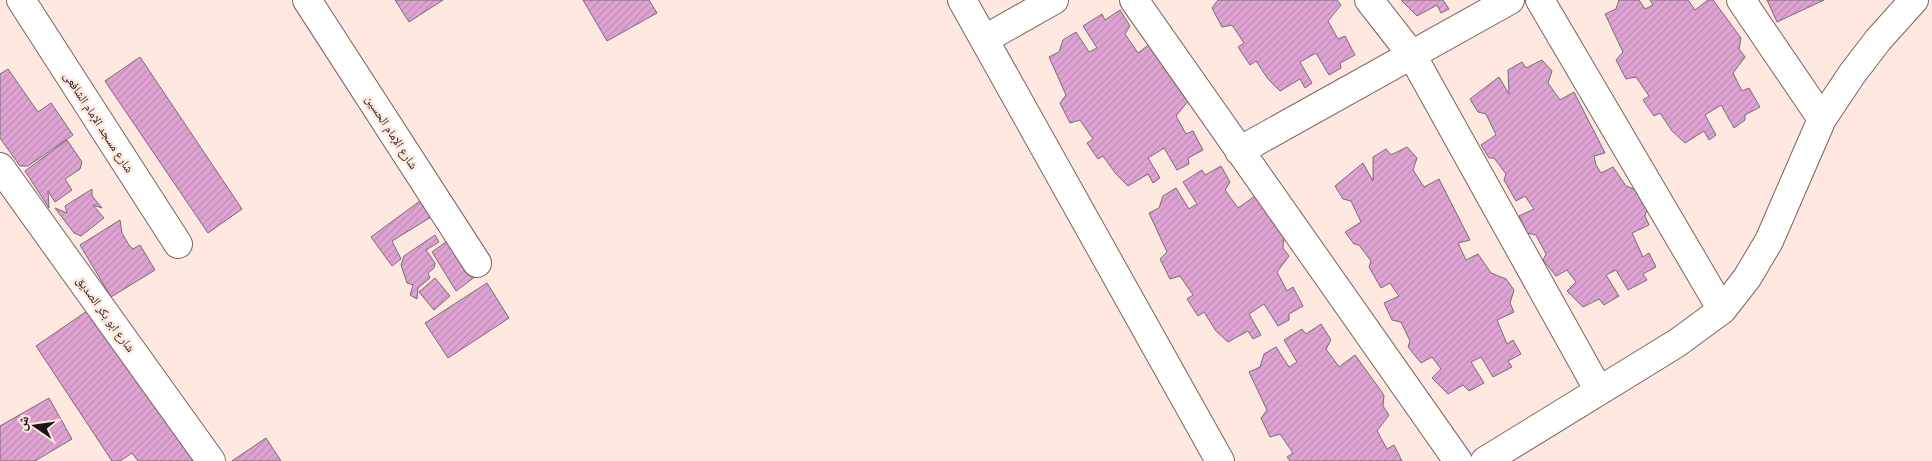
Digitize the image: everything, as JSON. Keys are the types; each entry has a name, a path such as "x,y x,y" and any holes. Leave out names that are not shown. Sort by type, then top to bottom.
{"street":[{"name":"شارع مسجد الإمام الشافعى","path":"20,0 178,244"},
{"name":"شارع الإمام الحسين","path":"307,0 477,263"},
{"path":"962,0 985,38 1220,461"},
{"path":"985,38 1054,0"},
{"path":"1134,0 1458,461"},
{"path":"1369,0 1412,55 1599,391"},
{"path":"1239,150 1510,0"},
{"path":"1540,0 1722,310"},
{"path":"1742,0 1822,119"},
{"path":"1485,461 1677,343 1722,310 1747,278 1769,241 1822,119 1852,74 1878,40 1914,0"},
{"name":"شارع ابو بكر الصديق","path":"0,167 211,461"}],"building":[{"path":"395,0 443,0 409,22"},
{"path":"583,0 649,0 657,13 607,41"},
{"path":"1218,0 1337,0 1341,5 1328,21 1338,39 1345,36 1355,55 1340,63 1341,68 1329,75 1316,53 1300,62 1312,83 1305,88 1300,79 1280,91 1268,79 1256,61 1250,65 1238,47 1244,43 1232,25 1222,27 1212,8"},
{"path":"1401,0 1443,0 1449,9 1441,13 1437,5 1417,16"},
{"path":"1619,0 1639,0 1645,9 1653,5 1650,0 1688,0 1695,10 1708,0 1713,0 1741,38 1739,49 1745,57 1733,73 1742,91 1749,88 1760,107 1745,115 1745,120 1734,128 1721,105 1705,115 1716,135 1709,140 1704,131 1685,143 1672,131 1660,113 1654,116 1643,100 1649,96 1636,77 1626,79 1616,60 1623,52 1605,14 1616,9"},
{"path":"1767,0 1824,0 1777,22"},
{"path":"1120,10 1130,26 1125,34 1138,53 1155,40 1189,100 1176,116 1186,134 1193,131 1203,150 1188,158 1189,164 1177,170 1164,148 1148,158 1160,178 1153,183 1148,174 1128,186 1116,174 1103,156 1098,159 1087,143 1093,139 1080,120 1070,123 1060,103 1066,95 1049,57 1059,52 1063,40 1076,32 1089,52 1097,48 1083,26 1102,14 1105,20"},
{"path":"140,57 242,209 208,233 105,81"},
{"path":"1542,60 1552,71 1548,83 1560,100 1574,92 1605,153 1594,156 1596,165 1601,173 1613,167 1626,186 1641,192 1649,203 1645,216 1649,225 1632,233 1643,257 1649,253 1656,267 1643,274 1647,280 1628,290 1616,270 1606,275 1619,296 1604,305 1599,299 1583,307 1567,291 1576,282 1567,270 1556,276 1543,260 1546,254 1536,235 1527,233 1519,216 1534,209 1525,196 1516,201 1504,180 1506,174 1494,158 1489,158 1481,145 1496,135 1486,114 1478,112 1470,99 1499,77 1509,94 1508,70 1522,62 1526,68"},
{"path":"8,69 38,112 51,103 73,135 28,166 20,166 0,138 0,74"},
{"path":"67,140 82,162 80,169 65,179 72,190 55,202 48,191 49,208 25,171"},
{"path":"1407,147 1417,158 1413,170 1424,187 1439,179 1470,240 1458,243 1466,260 1478,254 1491,273 1506,279 1514,290 1510,303 1514,312 1497,320 1507,344 1513,340 1521,354 1508,361 1512,367 1493,377 1481,357 1471,362 1484,383 1469,391 1463,385 1448,394 1432,378 1441,369 1432,357 1421,363 1408,347 1410,341 1401,322 1392,320 1384,303 1399,296 1390,283 1381,288 1369,267 1371,261 1359,245 1354,244 1345,232 1361,222 1351,201 1343,199 1335,186 1363,163 1373,181 1373,157 1386,149 1391,155"},
{"path":"1221,166 1230,182 1225,190 1238,208 1255,196 1284,237 1283,248 1289,256 1277,272 1287,291 1293,287 1303,306 1289,314 1289,320 1278,326 1264,304 1249,314 1261,335 1253,339 1248,331 1228,342 1216,331 1204,312 1198,316 1187,299 1193,295 1180,276 1170,279 1160,259 1167,252 1149,213 1159,208 1163,196 1176,188 1189,209 1197,204 1183,182 1202,170 1205,175"},
{"path":"92,189 92,196 102,208 93,205 104,218 81,236 74,233 55,208 67,213 65,206"},
{"path":"424,198 436,214 392,241 401,259 392,266 371,237"},
{"path":"120,220 122,233 129,245 133,249 140,245 155,270 111,297 80,245"},
{"path":"435,235 439,242 426,250 435,263 434,268 428,273 430,278 418,288 417,299 410,295 413,285 407,283 401,265 404,256"},
{"path":"453,237 476,276 456,291 432,252"},
{"path":"435,278 450,296 434,310 419,292"},
{"path":"487,283 509,318 448,358 425,323"},
{"path":"93,307 195,461 138,461 132,453 120,461 112,461 36,346"},
{"path":"1321,324 1331,340 1326,349 1339,367 1355,355 1384,395 1383,406 1389,415 1377,431 1387,449 1394,445 1402,461 1290,461 1287,457 1293,453 1280,434 1270,437 1261,418 1267,410 1249,372 1260,367 1264,354 1276,347 1289,367 1297,362 1284,340 1302,329 1306,334"},
{"path":"49,398 72,439 35,461 0,461 0,426"},
{"path":"266,438 281,461 232,461"}]}
